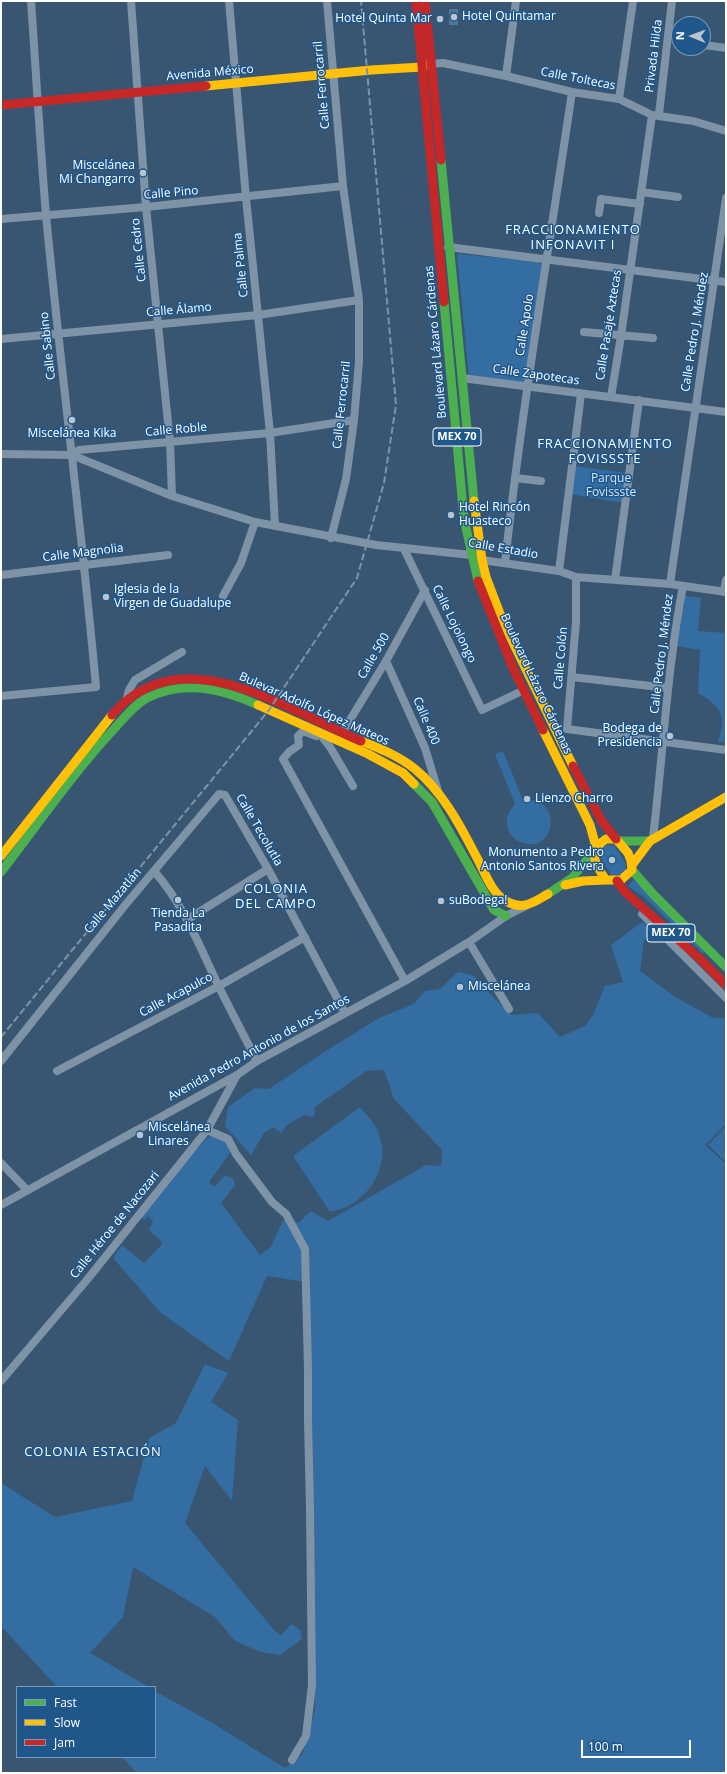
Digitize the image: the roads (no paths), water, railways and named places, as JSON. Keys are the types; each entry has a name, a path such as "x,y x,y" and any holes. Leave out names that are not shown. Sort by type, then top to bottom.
{"main road":[{"name":"Boulevard Lázaro Cárdenas","path":"416,1 464,519 471,555 476,576 493,620 524,690 590,825 595,849"},
{"name":"Boulevard Lázaro Cárdenas","path":"425,1 475,512 482,560 494,600 521,662 557,736 602,820 617,840"},
{"name":"Calle Toltecas","path":"422,67 431,64"},
{"name":"Avenida México","path":"1,105 422,67"},
{"name":"Bulevar Adolfo López Mateos","path":"1,856 126,701 138,693 157,684 176,678 194,678 211,680 243,689 342,732 407,764 422,775 439,794 500,898 515,905 526,906"},
{"name":"Bulevar Adolfo López Mateos","path":"2,870 99,745 132,709 147,698 177,688 210,688 253,703 324,737 368,754 403,773 419,787 432,802 494,910 506,916"},
{"path":"564,885 583,881 612,881 624,878 652,840 726,797"},
{"path":"526,906 564,885 583,868 598,844 606,839 652,840"},
{"name":"MEX 70","path":"617,840 653,894 721,959"},
{"name":"MEX 70","path":"595,849 593,856 598,868 700,959 726,985"},
{"path":"700,959 721,959"}],"street":[{"name":"Calle Sabino","path":"1,696 96,687 85,565 46,215 31,1"},
{"name":"Calle Cedro","path":"131,1 146,207 170,442 172,496"},
{"name":"Calle Palma","path":"229,1 246,198 270,433 275,526"},
{"name":"Calle Ferrocarril","path":"326,1 334,74 343,186 359,300 359,362 354,420 346,479 331,538"},
{"path":"506,76 516,1"},
{"path":"619,99 633,1"},
{"name":"Privada Hilda","path":"656,115 672,1"},
{"path":"711,46 726,48"},
{"name":"Calle Toltecas","path":"431,64 443,63 572,92 619,99 656,115 694,121 726,131"},
{"name":"Calle Apolo","path":"505,563 527,386 548,259 572,92"},
{"name":"Calle Pasaje Aztecas","path":"611,397 641,192 656,115"},
{"name":"Calle Pino","path":"1,219 246,198 343,186"},
{"path":"641,192 678,197"},
{"name":"Calle Pedro J. Méndez","path":"652,840 664,743 668,688 676,623 683,586 670,584 726,198"},
{"path":"599,213 601,199 640,204"},
{"path":"448,247 726,282"},
{"name":"Calle Álamo","path":"1,339 258,315 359,300"},
{"path":"584,332 653,338"},
{"name":"Calle Zapotecas","path":"462,378 726,412"},
{"path":"558,571 581,394"},
{"path":"616,580 639,400"},
{"name":"Calle Roble","path":"1,454 57,456 72,455 79,450 270,433 354,420"},
{"path":"72,455 172,496 255,522 331,538"},
{"path":"515,478 541,481"},
{"path":"223,596 241,563 255,522"},
{"name":"Calle Estadio","path":"331,538 404,549 471,555 482,560 558,571 576,577 670,584"},
{"name":"Calle Lojolongo","path":"404,549 482,710 524,690"},
{"name":"Calle Magnolia","path":"1,575 168,555"},
{"name":"Calle Colón","path":"567,729 576,622 576,577"},
{"path":"683,586 725,592 726,580"},
{"name":"Calle 500","path":"342,732 386,661 424,590"},
{"path":"126,701 129,690 135,680 182,652"},
{"name":"Calle 400","path":"386,661 425,748 439,794"},
{"path":"572,678 668,688"},
{"path":"557,736 567,729 726,750"},
{"path":"353,786 324,737 303,731 298,736 299,745 289,752 284,759 406,981"},
{"name":"Calle Tecolutla","path":"154,871 219,794 225,795 268,869 345,1013"},
{"path":"633,866 721,959"},
{"path":"188,919 268,869"},
{"name":"Calle Mazatlán","path":"1,1061 154,871 163,881 188,919 219,986 257,1061"},
{"path":"612,881 632,905 726,998"},
{"name":"Avenida Pedro Antonio de los Santos","path":"1,1205 236,1075 257,1061 406,981 469,942 506,916 526,906"},
{"name":"Calle Acapulco","path":"57,1072 219,986 305,937"},
{"path":"469,942 509,1009"},
{"name":"Calle Héroe de Nacozari","path":"1,1381 86,1281 207,1130 236,1075"},
{"path":"207,1130 228,1139 236,1154 272,1202 286,1214 305,1249 312,1685 306,1736 292,1760"},
{"path":"1,1163 26,1190"}],"railway":[{"path":"1,1037 269,710 357,578 384,483 396,405 361,1"}],"place":[{"name":"Hotel Quintamar","path":"454,17"},
{"name":"Hotel Quinta Mar","path":"440,19"},
{"name":"Miscelánea Mi Changarro","path":"143,173"},
{"name":"Miscelánea Kika","path":"72,420"},
{"name":"Hotel Rincón Huasteco","path":"451,515"},
{"name":"Iglesia de la Virgen de Guadalupe","path":"106,597"},
{"name":"Bodega de Presidencia","path":"670,736"},
{"name":"Lienzo Charro","path":"527,799"},
{"name":"Monumento a Pedro Antonio Santos Rivera","path":"612,860"},
{"name":"Tienda La Pasadita","path":"178,900"},
{"name":"suBodega!","path":"441,901"},
{"name":"Miscelánea","path":"460,987"},
{"name":"Miscelánea Linares","path":"140,1135"}],"district":[{"name":"FRACCIONAMIENTO INFONAVIT I","path":"573,238"},
{"name":"FRACCIONAMIENTO FOVISSSTE","path":"605,452"},
{"name":"COLONIA DEL CAMPO","path":"276,896"},
{"name":"COLONIA ESTACIÓN","path":"93,1452"}],"park label":[{"name":"Parque Fovissste","path":"611,486"}]}
